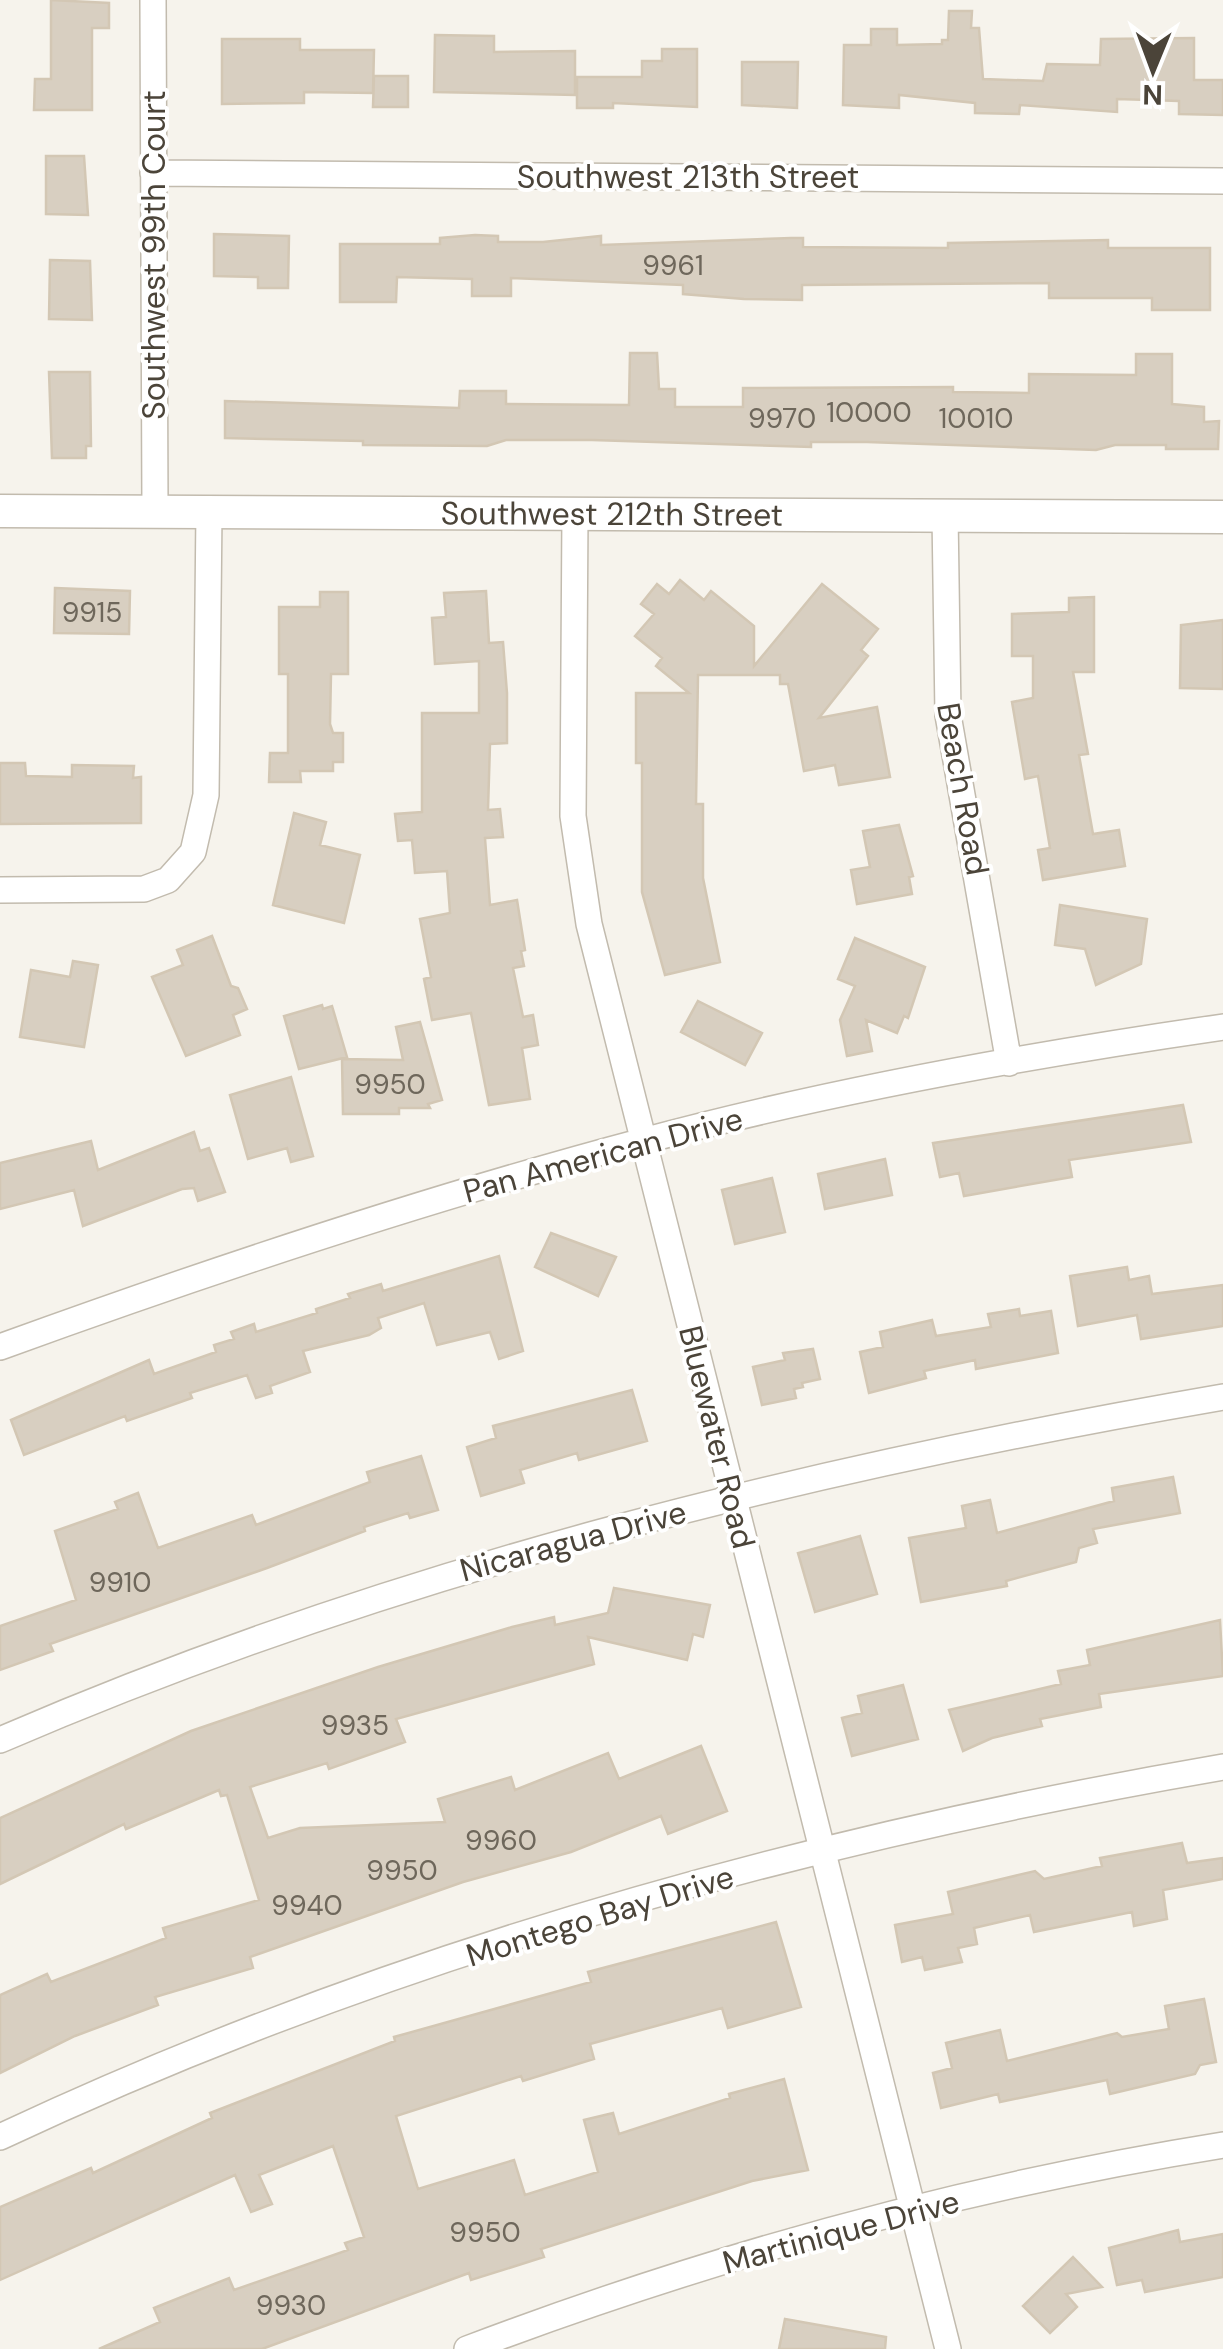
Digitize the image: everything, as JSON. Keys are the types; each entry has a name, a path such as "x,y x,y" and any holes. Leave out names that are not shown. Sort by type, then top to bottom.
{"street":[{"name":"Southwest 99th Court","path":"154,0 155,510"},
{"name":"Southwest 213th Street","path":"153,172 1223,182"},
{"name":"Southwest 212th Street","path":"0,511 1223,518"},
{"path":"0,890 129,891 168,880 186,863 205,810 208,512"},
{"name":"Bluewater Road","path":"575,513 572,779 578,863 595,951 948,2349"},
{"name":"Beach Road","path":"946,514 948,715 1009,1062"},
{"name":"Pan American Drive","path":"0,1347 239,1262 644,1140 1009,1062 1223,1027"},
{"name":"Nicaragua Drive","path":"0,1740 352,1606 506,1558 731,1497 995,1437 1223,1397"},
{"name":"Montego Bay Drive","path":"0,2138 182,2058 566,1924 822,1850 1047,1798 1223,1767"},
{"name":"Martinique Drive","path":"467,2349 658,2284 912,2210 1100,2167 1223,2145"}],"building":[{"path":"51,0 109,3 109,28 92,28 92,110 34,110 35,79 51,79"},
{"path":"949,11 972,11 971,28 979,28 983,79 1043,81 1047,64 1100,65 1101,39 1194,38 1194,80 1223,80 1223,115 1179,114 1179,101 1117,99 1117,112 1020,105 1019,114 975,113 975,103 899,95 899,108 843,105 844,45 871,45 871,29 897,29 897,45 942,44 942,40 948,40"},
{"path":"435,35 494,36 494,52 575,51 575,95 434,92"},
{"path":"222,39 300,39 300,50 374,50 373,93 304,92 304,103 222,104"},
{"path":"662,49 697,49 697,107 613,103 613,108 577,108 577,77 642,77 642,61 662,61"},
{"path":"742,62 798,62 797,108 742,105"},
{"path":"374,76 408,76 408,107 373,107"},
{"path":"46,156 84,156 88,215 46,214"},
{"path":"214,234 289,236 288,288 258,288 258,277 214,276"},
{"path":"498,236 498,242 601,236 601,245 803,238 803,247 948,248 948,243 1108,240 1108,248 1210,248 1210,310 1152,310 1152,298 1049,298 1049,283 802,285 802,300 683,294 683,285 511,278 511,296 472,296 472,279 397,277 396,302 340,302 340,244 440,244 440,238"},
{"path":"50,260 90,261 92,320 49,319"},
{"path":"630,353 657,353 659,389 675,389 675,407 743,407 743,388 953,387 953,392 1029,393 1029,374 1136,375 1136,354 1172,354 1172,404 1204,407 1204,422 1219,421 1218,449 1115,445 1096,450 867,442 811,442 811,447 592,440 506,440 487,446 363,445 363,441 225,438 225,401 459,408 460,391 506,391 506,404 629,405"},
{"path":"49,372 90,372 91,446 86,446 86,458 52,458"},
{"path":"680,580 704,600 711,591 754,626 754,666 822,584 878,629 861,650 868,656 819,718 877,707 890,777 839,785 835,765 804,771 788,684 780,684 780,675 698,675 696,804 703,804 703,878 720,962 665,975 642,892 642,763 636,763 636,693 689,693 656,666 662,658 635,636 654,614 641,604 657,584 669,594"},
{"path":"55,588 130,591 129,634 54,633"},
{"path":"486,591 489,643 503,642 507,693 507,743 490,744 488,810 500,809 503,837 485,838 490,905 517,900 525,950 521,951 524,966 513,968 523,1017 533,1015 538,1045 522,1048 530,1099 489,1105 471,1013 432,1020 424,979 431,977 420,919 450,913 447,871 415,873 412,840 398,841 395,814 422,812 422,713 479,713 479,661 435,664 432,618 446,617 444,593"},
{"path":"320,592 348,592 348,674 331,674 330,724 333,733 343,733 343,762 333,762 333,771 300,771 301,782 269,782 270,753 288,753 288,674 279,674 279,607 320,607"},
{"path":"1094,597 1094,672 1073,672 1088,754 1079,755 1093,834 1119,830 1125,866 1043,880 1038,850 1050,848 1038,776 1025,779 1012,702 1033,698 1033,656 1012,656 1012,614 1069,612 1069,598"},
{"path":"1223,620 1223,689 1180,688 1181,625"},
{"path":"0,763 25,763 26,776 72,777 72,765 134,766 133,778 141,777 141,823 0,824"},
{"path":"294,813 326,822 320,845 360,855 344,923 273,905"},
{"path":"899,825 913,876 909,877 912,894 857,904 851,870 870,867 863,831"},
{"path":"1060,905 1147,919 1141,964 1096,985 1085,949 1055,945"},
{"path":"212,936 231,986 238,988 247,1009 233,1015 240,1035 186,1056 152,977 183,965 177,950"},
{"path":"855,938 925,967 908,1018 904,1016 897,1033 866,1020 872,1051 847,1056 840,1020 855,986 838,979"},
{"path":"73,961 98,965 84,1047 20,1037 31,970 70,977"},
{"path":"698,1001 762,1033 745,1065 681,1032"},
{"path":"322,1005 323,1009 332,1006 347,1057 299,1069 284,1016"},
{"path":"420,1022 442,1100 428,1104 430,1108 399,1108 399,1114 343,1114 342,1059 403,1060 396,1027"},
{"path":"291,1077 313,1156 291,1162 287,1148 248,1159 230,1095"},
{"path":"1183,1105 1191,1142 1069,1160 1072,1177 964,1196 959,1173 940,1177 933,1143"},
{"path":"194,1132 200,1151 209,1148 225,1192 198,1201 194,1188 182,1189 83,1226 74,1190 0,1209 0,1163 91,1141 98,1170"},
{"path":"885,1159 892,1195 825,1209 818,1174"},
{"path":"772,1178 785,1232 735,1244 722,1190"},
{"path":"551,1233 616,1257 598,1296 535,1267"},
{"path":"499,1256 523,1351 499,1359 490,1332 437,1345 424,1303 378,1318 381,1328 369,1335 303,1351 310,1372 270,1386 272,1393 256,1398 247,1375 190,1393 192,1398 127,1421 125,1416 24,1455 11,1420 149,1360 154,1374 216,1352 214,1345 234,1339 231,1332 254,1324 256,1332 317,1313 316,1309 350,1298 348,1294 381,1284 383,1291"},
{"path":"1127,1267 1129,1280 1149,1276 1152,1294 1223,1285 1223,1326 1141,1339 1137,1315 1078,1326 1070,1276"},
{"path":"1019,1309 1020,1316 1051,1311 1058,1353 976,1369 975,1360 924,1371 926,1378 869,1393 860,1352 883,1347 880,1332 932,1320 936,1336 991,1327 988,1314"},
{"path":"813,1349 820,1379 794,1389 796,1398 762,1405 753,1367 785,1360 783,1353"},
{"path":"632,1390 647,1441 579,1460 577,1453 520,1470 524,1483 481,1496 467,1447 496,1438 493,1426"},
{"path":"421,1456 438,1510 410,1518 408,1513 364,1527 365,1531 267,1568 50,1644 53,1651 0,1670 0,1626 76,1600 55,1531 118,1509 115,1502 138,1493 158,1548 252,1515 256,1525 370,1482 367,1472"},
{"path":"1173,1477 1180,1513 1093,1529 1097,1543 1079,1548 1076,1562 1006,1581 1007,1586 921,1602 909,1538 966,1528 962,1506 990,1500 997,1533 1114,1501 1112,1488"},
{"path":"860,1536 877,1594 815,1612 798,1553"},
{"path":"614,1588 710,1605 703,1637 693,1634 687,1660 588,1637 594,1664 396,1719 405,1742 329,1769 327,1763 250,1787 268,1838 300,1828 445,1822 438,1799 511,1777 515,1790 608,1753 619,1779 701,1746 727,1811 668,1834 661,1816 571,1852 463,1882 250,1957 253,1968 155,1997 158,2005 75,2036 0,2073 0,1995 47,1974 51,1982 166,1938 163,1928 259,1900 227,1795 221,1796 219,1790 126,1829 124,1824 0,1884 0,1818 191,1731 378,1667 554,1617 555,1625 608,1613"},
{"path":"1220,1620 1223,1676 1099,1694 1101,1707 1040,1719 1042,1726 992,1738 963,1751 949,1710 1061,1684 1058,1671 1090,1665 1087,1650"},
{"path":"903,1685 918,1739 852,1756 842,1718 862,1713 858,1696"},
{"path":"1182,1843 1187,1863 1223,1858 1223,1879 1163,1890 1167,1919 1134,1926 1132,1912 1034,1932 1030,1915 974,1928 977,1944 958,1948 962,1962 925,1970 922,1957 902,1962 895,1925 953,1914 948,1892 1035,1871 1044,1879 1102,1866 1100,1858"},
{"path":"776,1922 801,2007 728,2028 722,2008 590,2044 594,2059 523,2081 521,2076 396,2116 418,2189 514,2160 525,2195 598,2172 584,2120 613,2113 619,2134 730,2098 729,2094 784,2079 808,2170 752,2181 541,2249 544,2257 471,2280 469,2273 262,2349 99,2349 160,2322 154,2308 229,2278 234,2290 348,2250 345,2243 364,2237 333,2146 259,2175 272,2204 251,2212 235,2175 0,2280 0,2207 91,2168 93,2173 212,2118 210,2113 395,2041 394,2037 591,1982 588,1972"},
{"path":"1204,1999 1216,2062 1200,2065 1195,2074 1110,2094 1107,2080 1000,2102 998,2094 941,2108 933,2073 952,2068 946,2043 1000,2030 1007,2061 1117,2033 1122,2037 1169,2029 1165,2006"},
{"path":"1178,2230 1180,2242 1223,2234 1223,2277 1145,2292 1142,2280 1117,2285 1109,2248"},
{"path":"1073,2257 1102,2287 1066,2294 1077,2307 1050,2333 1023,2306"},
{"path":"785,2319 886,2337 885,2349 779,2349"}]}
